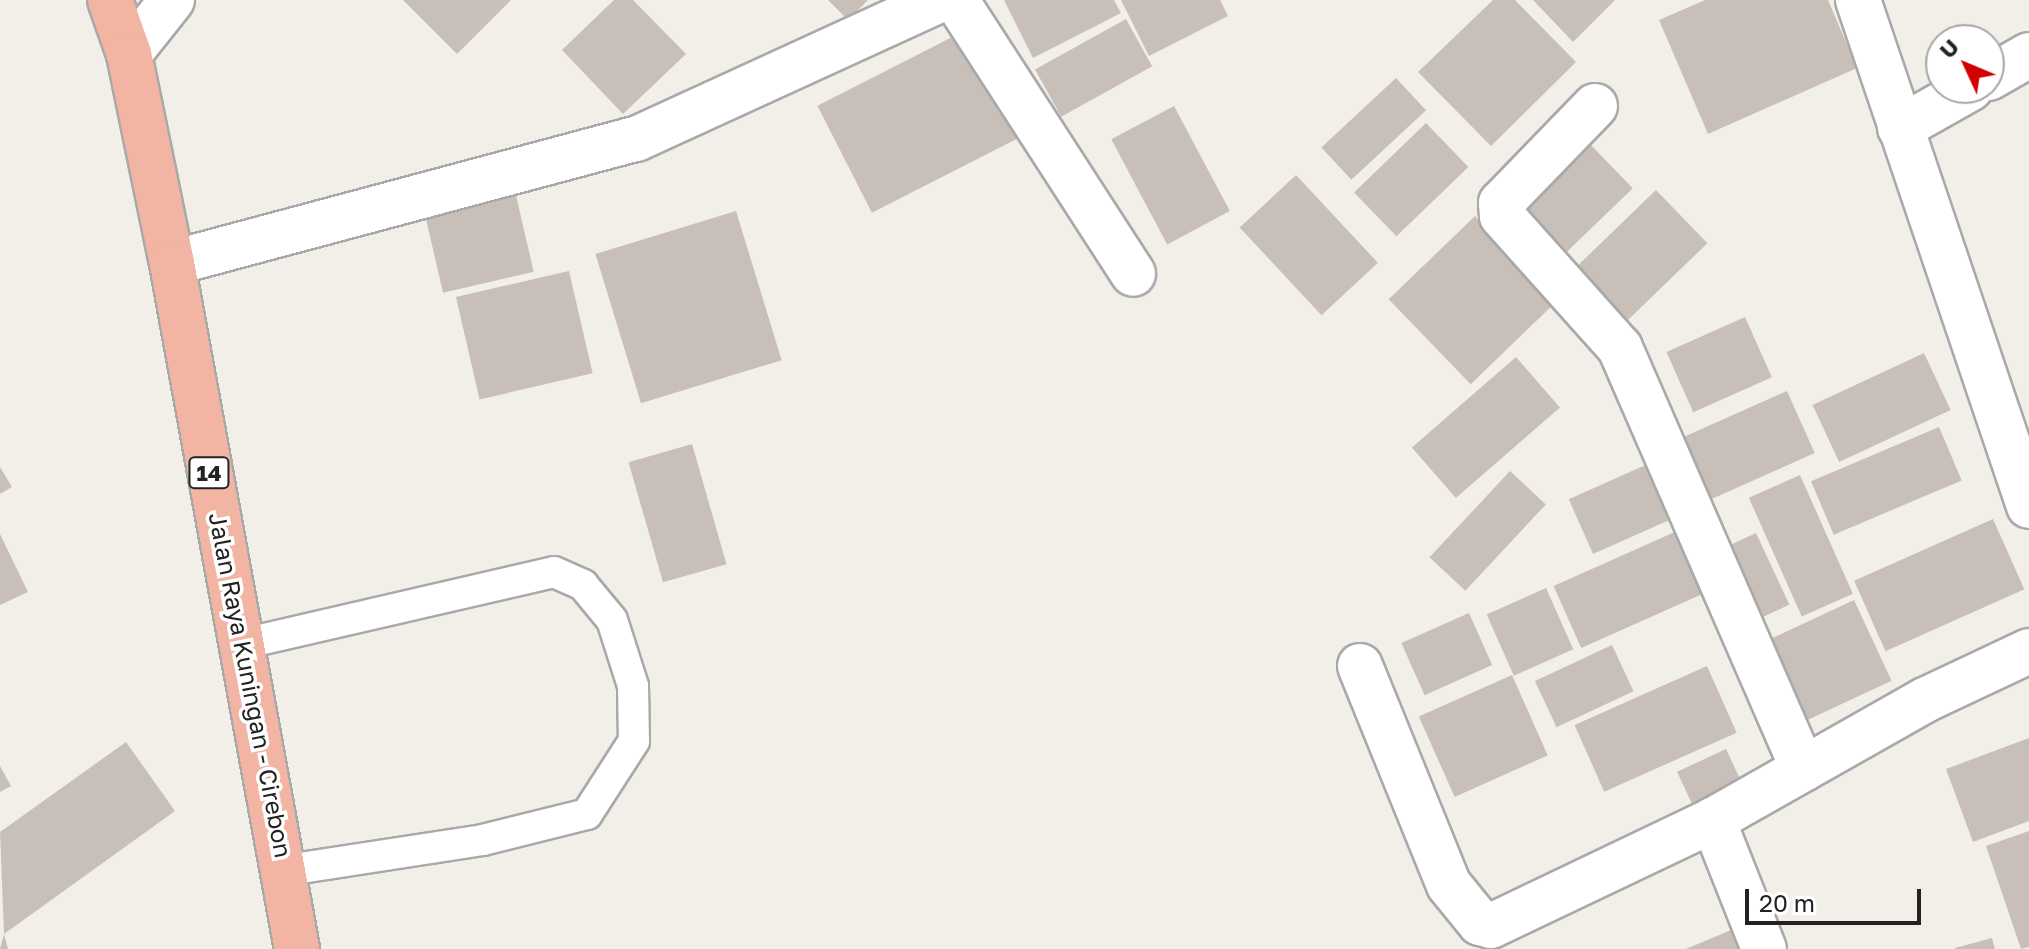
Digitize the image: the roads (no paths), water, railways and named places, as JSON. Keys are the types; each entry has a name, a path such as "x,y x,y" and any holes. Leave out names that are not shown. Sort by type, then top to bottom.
{"highway":[{"name":"Jalan Raya Kuningan - Cirebon","path":"110,0 129,54 172,263 238,645 288,870 297,949"}],"street":[{"path":"129,54 172,0"},
{"path":"172,263 636,139 939,0"},
{"path":"956,0 1133,274"},
{"path":"1858,0 2029,506"},
{"path":"2005,69 2029,55"},
{"path":"1900,128 1943,104"},
{"path":"1595,106 1501,203 1502,216 1620,348 1803,769"},
{"path":"1360,666 1449,885 1480,923 1491,926 1713,820 1803,769 2029,651"},
{"path":"1713,820 1764,949"}],"lane":[{"path":"238,645 554,572 583,585 612,620 633,686 634,741 587,814 483,840 288,870"}]}
